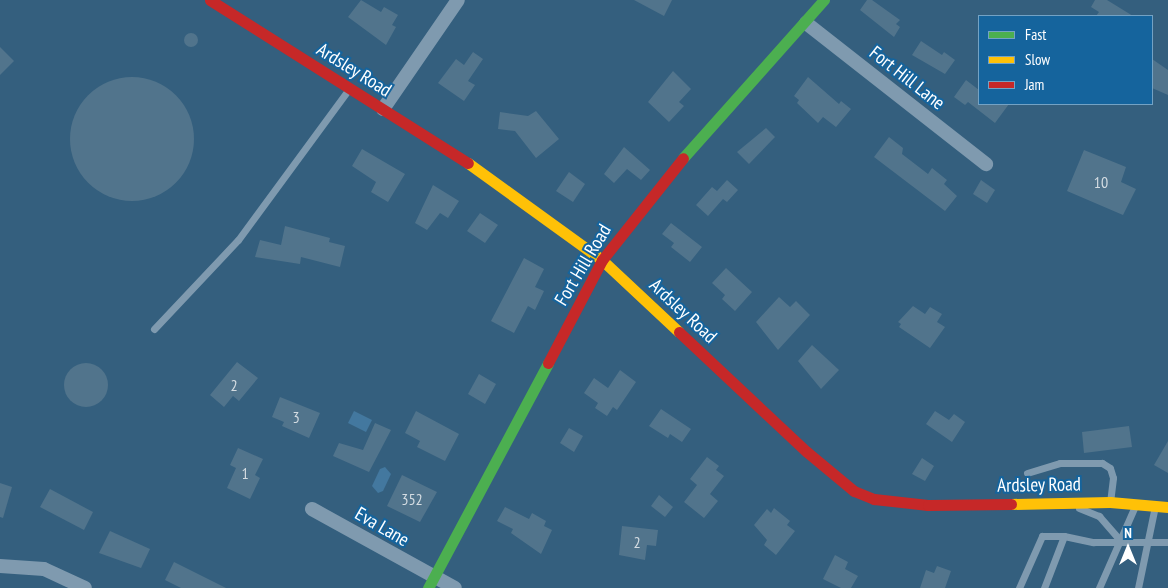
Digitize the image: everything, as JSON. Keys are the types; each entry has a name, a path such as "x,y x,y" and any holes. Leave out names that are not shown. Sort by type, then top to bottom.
{"main road":[{"name":"Ardsley Road","path":"210,0 492,180 602,260 806,452 854,491 874,499 928,505 1110,502 1168,507"},
{"name":"Fort Hill Road","path":"430,583 602,260 654,191 806,23 824,0"}],"street":[{"path":"383,109 458,0"},
{"name":"Fort Hill Lane","path":"806,23 986,164"},
{"name":"Eva Lane","path":"312,509 430,583 455,588"},
{"path":"0,566 44,569 85,588"}],"lane":[{"path":"154,329 238,240 349,89"},
{"path":"1027,473 1060,463 1102,463 1110,468 1113,478 1110,502"},
{"path":"1062,502 1099,516 1119,540"},
{"path":"1098,588 1136,504"},
{"path":"1138,588 1155,505"},
{"path":"1019,588 1042,536 1064,536 1093,542 1119,540 1168,542"},
{"path":"1044,588 1064,536"}],"water":[{"path":"354,411 372,420 366,432 348,423"},
{"path":"385,467 391,474 383,491 378,493 372,486 380,469"}],"building":[{"path":"361,0 381,12 384,7 398,15 392,25 396,27 386,45 348,17"},
{"path":"634,0 672,0 664,16"},
{"path":"867,0 872,0 900,20 896,24 900,27 894,37 860,10"},
{"path":"1095,0 1107,0 1131,15 1097,15 1099,12 1091,7"},
{"path":"191,33 196,35 198,40 196,45 191,47 186,45 184,40 186,35"},
{"path":"921,41 942,55 944,52 955,60 945,74 912,55"},
{"path":"0,47 14,61 0,75"},
{"path":"473,52 483,59 468,81 475,85 464,101 438,83 456,59 464,65"},
{"path":"1153,60 1168,70 1168,95 1153,88"},
{"path":"673,71 691,89 679,102 684,106 669,122 648,102"},
{"path":"132,77 156,81 176,95 190,115 194,139 190,163 176,183 156,197 132,201 108,197 88,183 74,163 70,139 74,115 88,95 108,81"},
{"path":"808,77 839,104 841,101 851,109 836,127 823,117 818,123 797,103 799,100 794,96"},
{"path":"966,80 978,89 978,105 1008,105 995,123 968,102 965,105 954,97"},
{"path":"536,111 559,139 536,158 515,131 498,129 500,112 528,116"},
{"path":"766,128 775,137 749,164 737,152"},
{"path":"889,137 903,148 902,154 928,174 932,168 947,180 944,184 957,196 945,211 874,157"},
{"path":"624,147 650,170 641,180 627,169 614,183 604,174"},
{"path":"362,149 405,174 388,202 371,192 376,182 352,166"},
{"path":"1084,150 1126,167 1121,182 1136,189 1123,215 1067,191"},
{"path":"569,172 585,184 573,202 556,191"},
{"path":"727,180 738,190 727,202 723,199 708,216 696,205 712,187 717,191"},
{"path":"981,180 995,190 987,203 973,194"},
{"path":"433,185 459,201 448,218 440,213 427,230 415,223"},
{"path":"480,213 498,225 485,243 467,231"},
{"path":"671,223 702,247 690,262 671,247 674,243 662,234"},
{"path":"285,226 330,238 329,242 345,246 340,267 301,257 300,264 255,257 260,240 281,245"},
{"path":"524,258 544,269 535,287 544,291 535,310 528,306 514,333 491,321"},
{"path":"726,268 752,292 735,311 722,299 725,295 712,283"},
{"path":"779,297 790,307 796,301 810,315 778,350 756,322"},
{"path":"913,306 925,314 930,307 942,314 937,322 945,327 930,348 899,327 901,324 898,322"},
{"path":"812,345 839,370 821,389 798,361"},
{"path":"237,362 258,378 239,401 233,396 224,407 210,395"},
{"path":"86,363 98,367 104,373 108,385 104,397 98,403 86,407 74,403 68,397 64,385 68,373 74,367"},
{"path":"620,370 636,382 617,410 613,407 607,416 595,408 598,403 584,393 594,378 608,388"},
{"path":"479,374 496,384 485,404 468,394"},
{"path":"280,397 320,413 309,438 282,426 284,422 272,417"},
{"path":"661,409 691,429 682,442 670,434 668,438 649,426"},
{"path":"416,411 459,434 445,461 417,447 420,441 405,433"},
{"path":"935,411 949,420 954,414 965,422 952,442 926,424"},
{"path":"375,423 391,430 369,472 333,456 339,443 363,450"},
{"path":"1129,426 1132,447 1084,453 1082,432"},
{"path":"569,428 583,436 574,452 560,443"},
{"path":"1168,441 1168,473 1154,465"},
{"path":"238,448 263,459 255,475 260,478 250,499 227,488 236,468 230,465"},
{"path":"707,457 719,466 716,470 724,476 710,494 718,501 704,518 684,502 697,485 690,479"},
{"path":"922,458 934,466 925,481 912,474"},
{"path":"402,475 437,492 420,522 387,506"},
{"path":"0,483 12,487 3,518 0,517"},
{"path":"50,489 93,512 84,530 40,507"},
{"path":"659,495 673,507 665,517 651,506"},
{"path":"505,507 529,519 532,513 546,521 544,526 552,530 541,554 511,533 513,529 497,521"},
{"path":"774,508 790,521 787,525 795,531 776,555 764,545 767,540 754,525 767,509 771,513"},
{"path":"622,526 658,530 656,546 647,545 645,560 619,555"},
{"path":"110,531 150,549 141,568 99,553"},
{"path":"835,555 848,562 845,569 858,576 851,588 841,588 823,579"},
{"path":"174,562 226,588 181,588 165,580"},
{"path":"937,566 951,571 945,588 920,588 926,570 934,573"}],"traffic: fast":[{"path":"683,158 824,0"},
{"path":"428,588 548,363"}],"traffic: slow":[{"path":"468,163 602,260 679,332"},
{"path":"1011,504 1110,502 1168,507"}],"traffic: jam":[{"path":"210,0 468,163"},
{"path":"548,363 602,260 683,158"},
{"path":"679,332 807,452 854,491 874,499 928,505 1011,504"}]}
